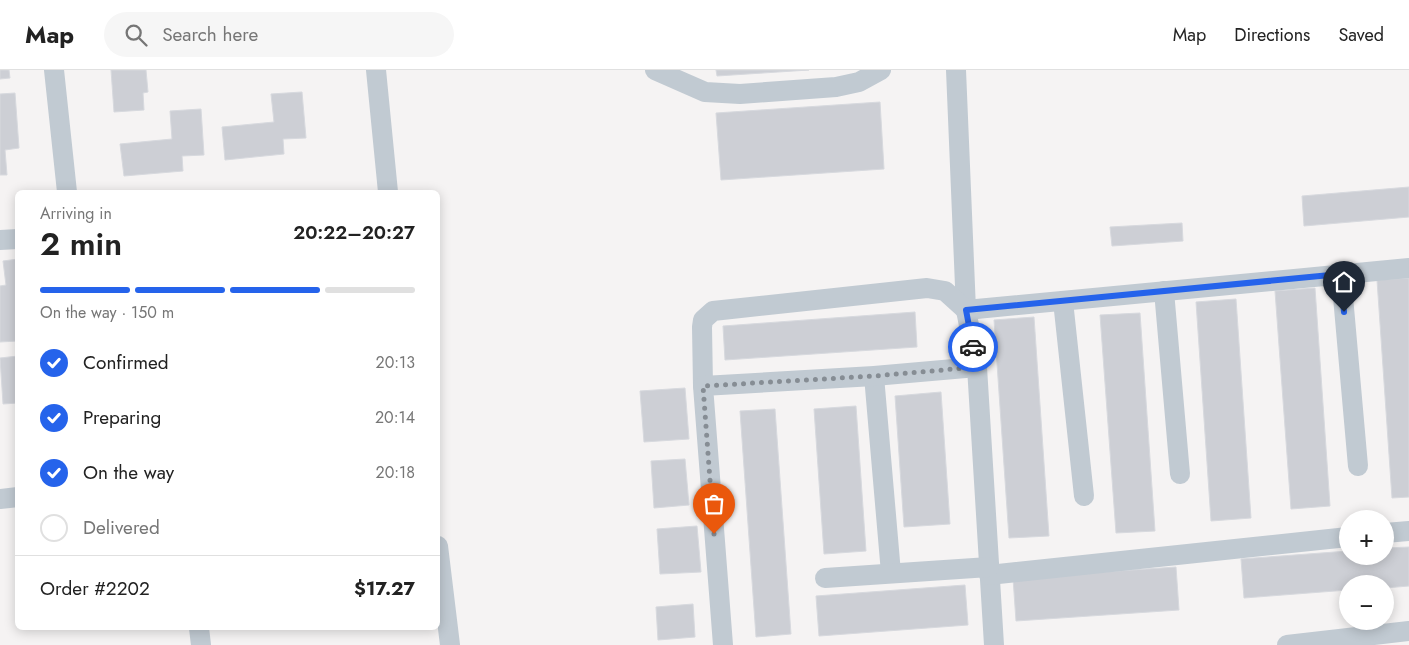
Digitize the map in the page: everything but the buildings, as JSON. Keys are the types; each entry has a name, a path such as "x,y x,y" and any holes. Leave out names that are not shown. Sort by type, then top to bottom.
{"street":[{"path":"54,70 68,190"},
{"path":"376,70 388,190"},
{"path":"655,70 705,92 740,94 836,87 859,82 881,70"},
{"path":"956,70 966,310 977,367 994,645"},
{"path":"0,240 15,239"},
{"path":"723,645 703,386 702,327 703,320 713,311 927,288 946,291 966,310 1409,268"},
{"path":"1341,274 1358,466"},
{"path":"1164,291 1180,474"},
{"path":"1063,300 1084,496"},
{"path":"703,386 874,376 977,367"},
{"path":"874,376 891,573"},
{"path":"0,499 15,497"},
{"path":"1394,533 1409,531"},
{"path":"825,578 891,573 989,571 1339,538"},
{"path":"440,562 450,645"},
{"path":"199,630 201,645"},
{"path":"1287,645 1409,631"}],"way so far":[{"path":"714,534 703,386 874,376 977,367 973,347"}],"route":[{"path":"973,347 966,310 1341,274 1344,312"}]}
